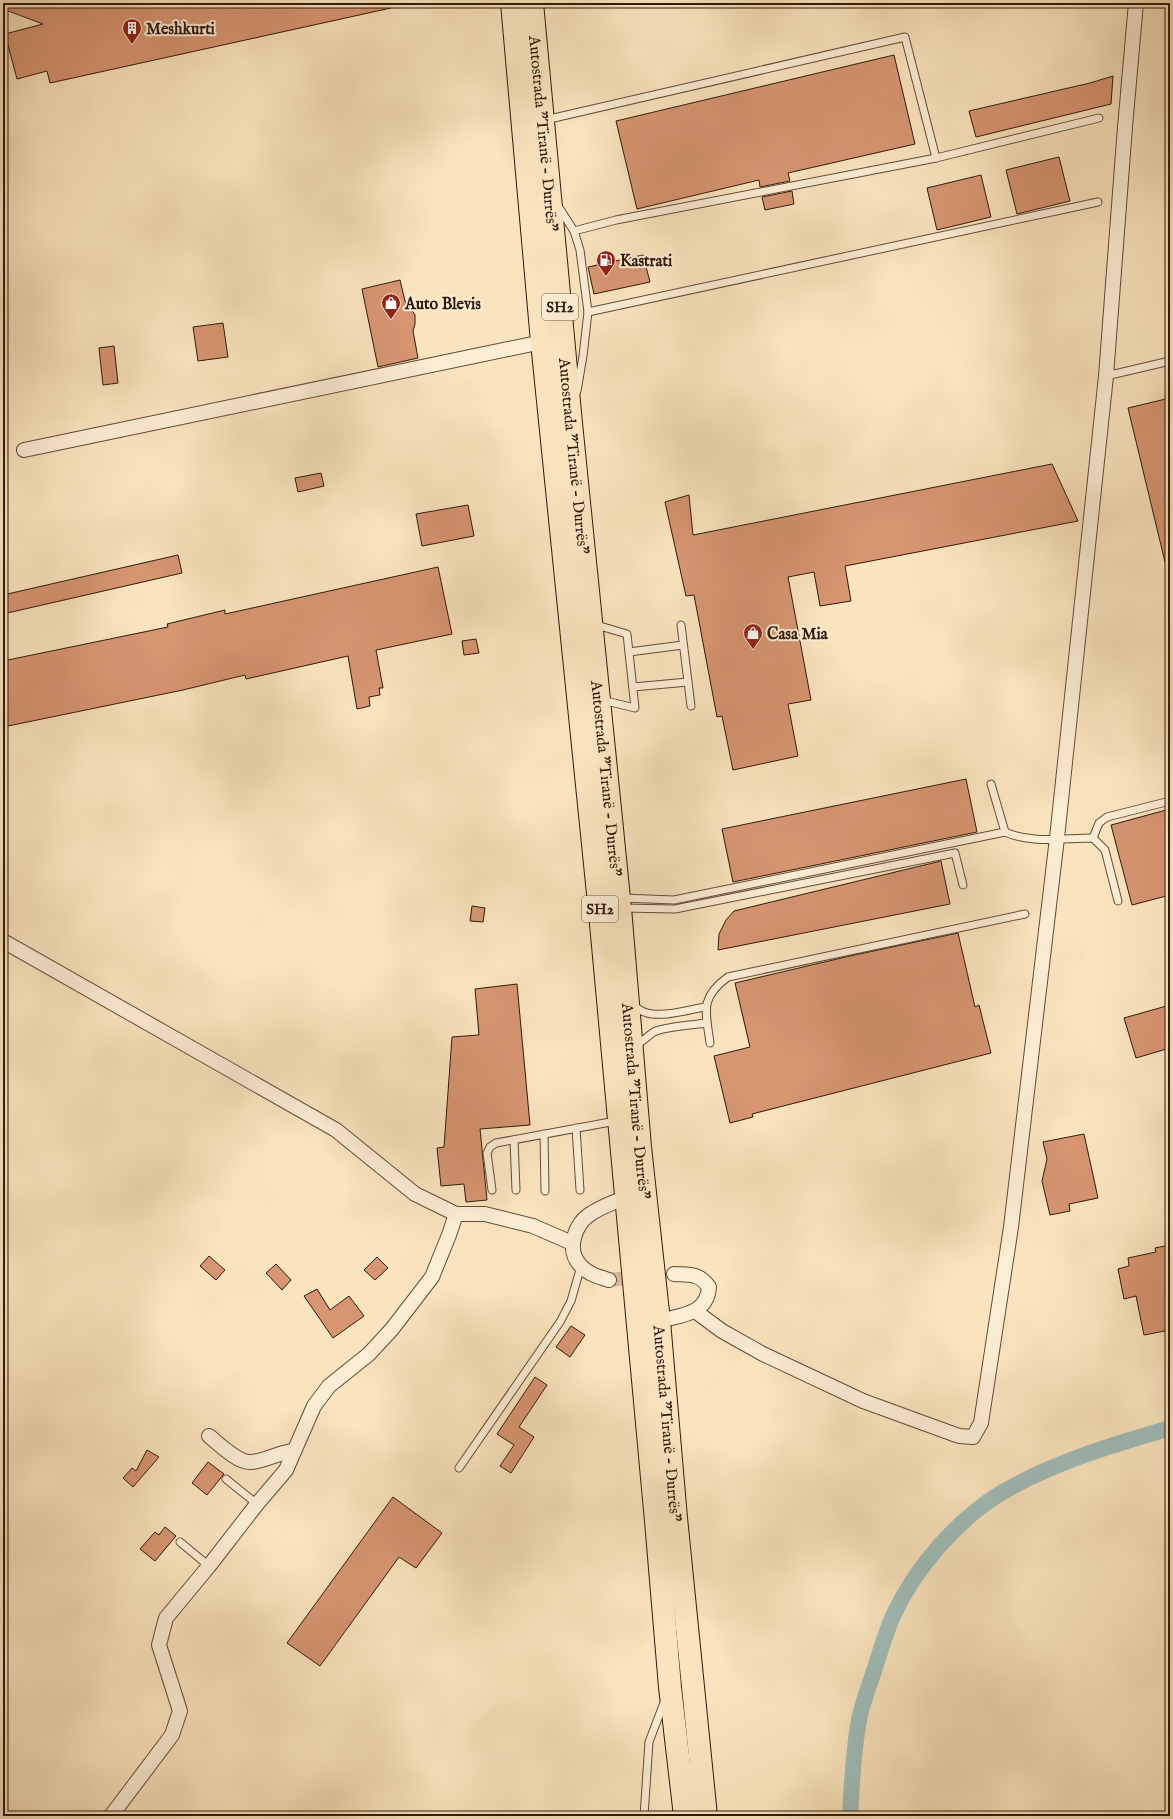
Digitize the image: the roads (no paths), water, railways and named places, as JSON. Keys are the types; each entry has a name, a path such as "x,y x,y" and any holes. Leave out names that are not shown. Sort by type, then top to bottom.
{"highway":[{"name":"Autostrada \"Tiranë - Durrës\"","path":"512,3 542,342 600,913 656,1513 670,1687 685,1816"},
{"name":"Autostrada \"Tiranë - Durrës\"","path":"532,3 571,423 619,903 625,986 659,1321 676,1518 706,1816"}],"street":[{"path":"695,1312 722,1332 763,1354 863,1401 959,1436 973,1437 981,1423 1011,1227 1057,838 1106,376 1136,3"},
{"path":"24,450 542,342"},
{"path":"3,942 336,1130 415,1194 456,1214 485,1214 533,1226 572,1243"},
{"path":"609,1280 594,1275 580,1266 574,1255 572,1243 578,1226 591,1213 626,1196"},
{"path":"111,1816 172,1735 180,1711 159,1645 166,1618 286,1470 314,1406 329,1386 370,1354 392,1329 432,1277 456,1214"},
{"path":"659,1321 695,1312 704,1304 708,1296 709,1287 703,1280 694,1275 674,1274"},
{"path":"209,1436 240,1460 251,1462 285,1451 294,1451"}],"lane":[{"path":"543,120 905,37 936,158"},
{"path":"574,231 616,220 936,158 1099,118"},
{"path":"549,191 574,231 580,250 588,312 583,356 571,423"},
{"path":"588,312 1098,202"},
{"path":"1106,376 1170,361"},
{"path":"591,624 627,634 635,708 598,699"},
{"path":"681,625 691,706"},
{"path":"629,652 683,645"},
{"path":"633,687 688,682"},
{"path":"991,784 1005,832"},
{"path":"1093,838 1099,823 1107,817 1170,800"},
{"path":"619,903 674,900 1005,832 1016,837 1029,840 1093,838 1105,850 1118,901"},
{"path":"619,903 675,909 955,853 963,885"},
{"path":"710,1043 705,1007 714,989 728,977 1025,914"},
{"path":"625,986 635,1006 646,1012 659,1016 705,1007"},
{"path":"631,1044 640,1043 648,1035 657,1031 707,1023"},
{"path":"492,1190 487,1153 490,1147 496,1143 619,1120"},
{"path":"576,1128 580,1190"},
{"path":"544,1134 545,1191"},
{"path":"514,1140 516,1190"},
{"path":"459,1468 560,1322 571,1300 580,1266"},
{"path":"226,1479 257,1504"},
{"path":"180,1542 209,1566"},
{"path":"644,1816 649,1742 670,1687"}],"waterway":[{"path":"850,1816 855,1744 860,1714 866,1695 893,1616 913,1580 938,1547 968,1517 984,1504 1021,1482 1062,1463 1084,1455 1170,1428"}],"tunnel":[{"path":"609,1280 674,1274"}],"place":[{"name":"Meshkurti","path":"132,45"},
{"name":"Kastrati","path":"606,277"},
{"name":"Auto Blevis","path":"391,320"},
{"name":"Casa Mia","path":"753,650"}]}
